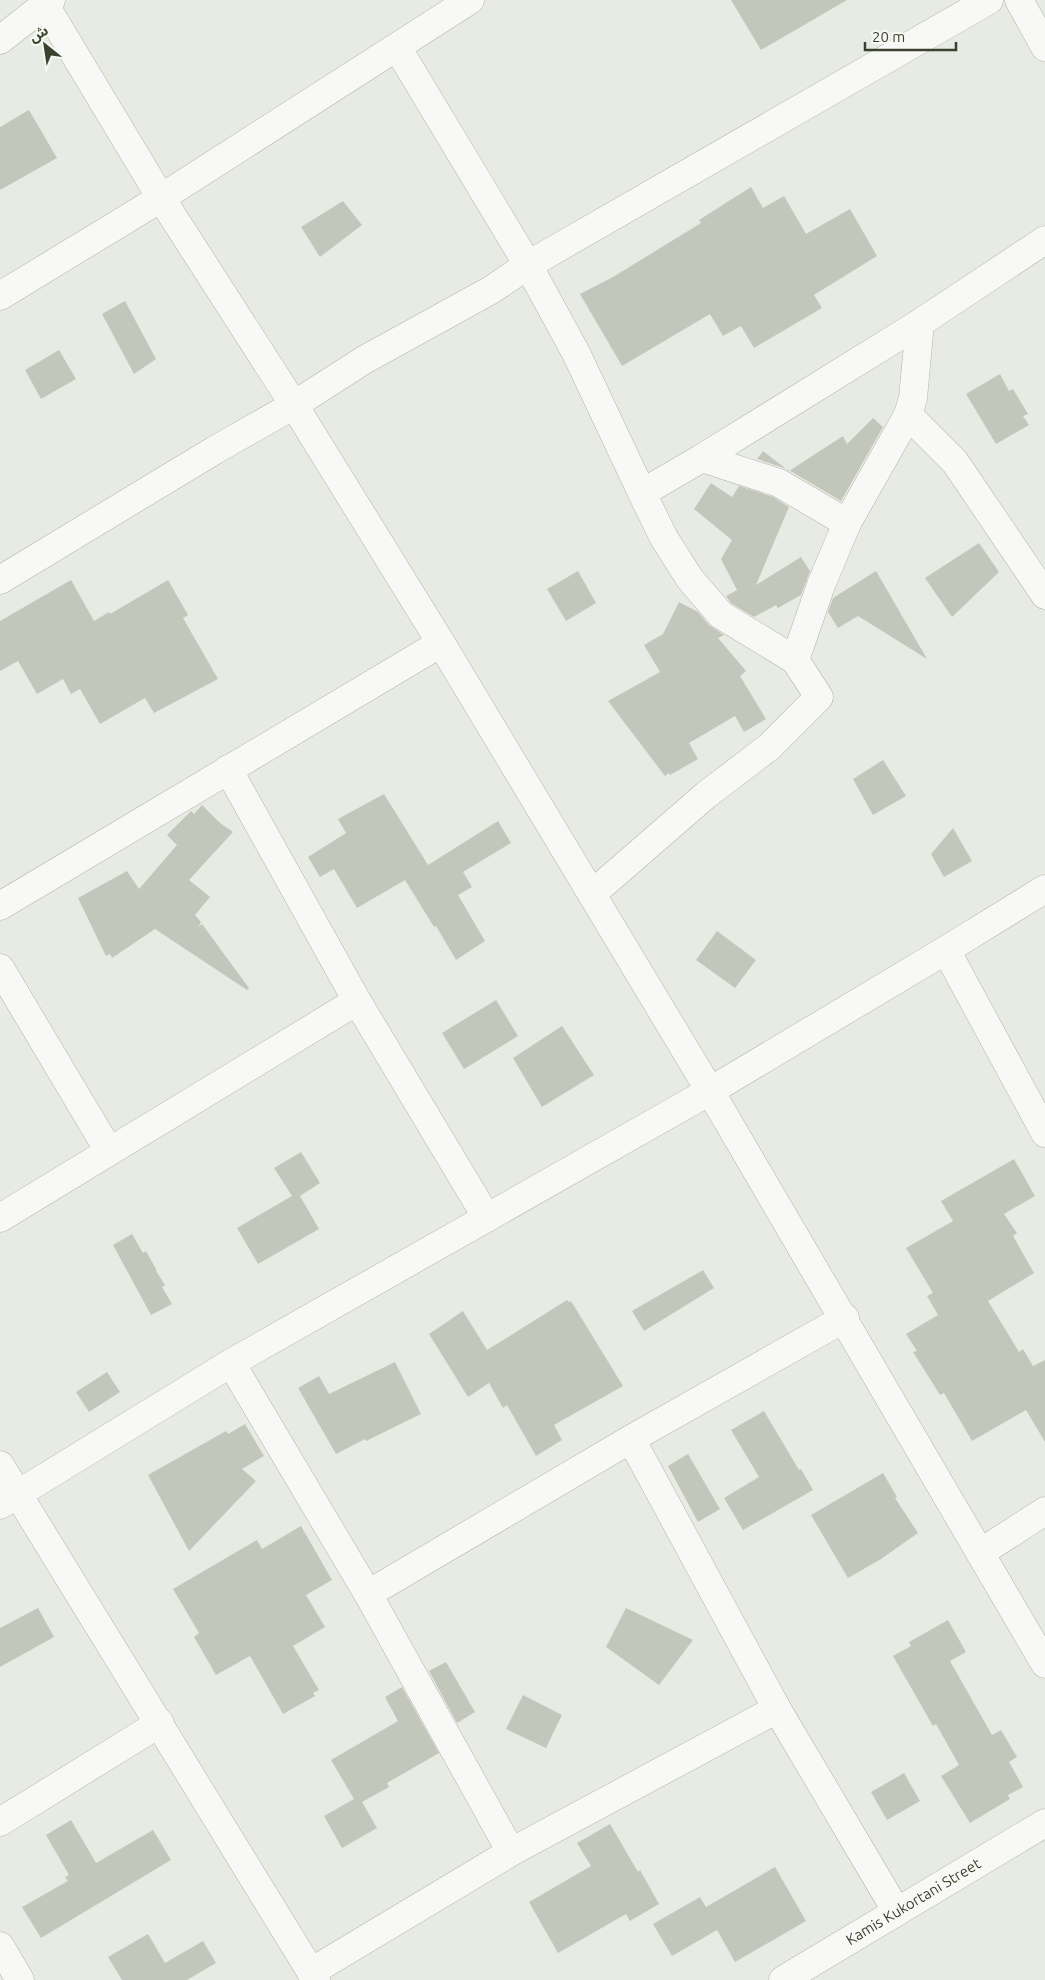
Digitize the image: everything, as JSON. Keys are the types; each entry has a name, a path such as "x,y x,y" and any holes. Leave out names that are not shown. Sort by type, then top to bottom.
{"street":[{"path":"0,296 161,198 470,0"},
{"path":"0,580 215,450 294,405 364,360 491,290 528,265 989,0"},
{"path":"1019,0 1045,47"},
{"path":"0,40 46,1 161,198 294,405 441,643 592,894 844,1318 1045,1664"},
{"path":"397,47 528,265 576,353 664,538 690,580 721,615 795,660 819,697 769,747 706,795 592,894"},
{"path":"642,493 920,323 1045,240"},
{"path":"795,660 821,585 847,523 908,415 913,398 920,323"},
{"path":"908,415 955,462 1045,595"},
{"path":"702,458 779,484 847,523"},
{"path":"0,906 441,643"},
{"path":"228,769 357,1001 487,1218"},
{"path":"9,1500 232,1363 710,1091 946,950 1045,888"},
{"path":"946,950 1045,1133"},
{"path":"0,968 108,1151"},
{"path":"0,1218 357,1001"},
{"path":"368,1594 631,1439 844,1318"},
{"path":"232,1363 368,1594 511,1852"},
{"path":"631,1439 777,1709 897,1912"},
{"path":"0,1465 9,1500 160,1723 314,1976 511,1852 777,1709"},
{"path":"980,1553 1045,1511"},
{"path":"0,1822 160,1723"},
{"name":"Kamis Kukortani Street","path":"783,1980 1045,1823"},
{"path":"0,1946 20,1980"}],"building":[{"path":"731,0 847,0 761,50"},
{"path":"29,110 57,158 0,190 0,127"},
{"path":"751,187 763,208 784,196 806,234 850,209 877,256 814,295 822,308 754,348 741,326 723,336 710,314 622,366 580,294 613,277 701,223 699,220"},
{"path":"343,201 362,225 320,257 301,227"},
{"path":"125,301 156,359 134,374 102,314"},
{"path":"59,350 76,379 41,399 25,370"},
{"path":"1000,374 1009,391 1013,389 1028,414 1023,416 1029,425 996,444 966,394"},
{"path":"873,418 883,427 841,501 790,471 843,436 847,444"},
{"path":"763,451 786,469 757,459"},
{"path":"711,483 732,497 739,486 773,497 789,507 756,585 801,557 810,571 801,595 778,608 776,605 754,617 731,603 726,596 737,590 721,559 732,540 694,509"},
{"path":"979,543 999,572 952,617 925,578"},
{"path":"578,571 596,603 566,621 547,589"},
{"path":"876,571 927,659 858,616 838,628 828,612 833,598"},
{"path":"71,580 94,621 109,612 110,614 168,580 188,615 183,618 218,679 154,713 145,698 100,724 80,689 71,694 63,679 37,694 18,661 0,671 0,621"},
{"path":"679,602 698,612 709,625 724,635 718,638 746,671 740,676 766,719 744,732 735,716 689,743 698,759 665,776 608,701 660,672 644,645 663,634"},
{"path":"883,760 906,796 873,815 853,779"},
{"path":"384,794 428,865 498,821 511,843 463,872 472,887 458,895 485,941 456,960 405,880 357,908 334,869 320,877 308,857 346,833 338,819"},
{"path":"202,805 220,823 233,832 189,880 210,897 195,915 201,922 198,927 202,924 249,988 247,990 155,929 112,958 110,954 106,956 78,898 127,871 139,889 177,845 167,835 191,811 194,814"},
{"path":"953,828 972,861 944,877 931,854"},
{"path":"717,931 756,960 735,988 696,960"},
{"path":"496,1000 518,1036 464,1069 442,1033"},
{"path":"562,1026 594,1075 542,1107 513,1058"},
{"path":"301,1152 320,1183 300,1196 319,1229 258,1264 237,1228 292,1196 274,1168"},
{"path":"1014,1159 1035,1196 1004,1214 1017,1233 1013,1236 1034,1273 988,1301 1019,1352 1023,1349 1033,1366 1045,1360 1045,1442 1026,1410 972,1441 944,1393 940,1395 913,1352 917,1351 906,1334 938,1315 927,1296 933,1293 906,1248 953,1221 941,1201"},
{"path":"132,1234 143,1253 146,1251 165,1285 162,1287 172,1304 151,1315 113,1245"},
{"path":"703,1270 714,1288 644,1331 632,1311"},
{"path":"567,1300 571,1301 623,1386 554,1425 562,1440 536,1456 507,1405 503,1408 489,1383 468,1397 429,1334 463,1311 487,1350"},
{"path":"395,1362 421,1414 336,1454 298,1388 319,1376 329,1394"},
{"path":"107,1372 120,1392 89,1412 76,1392"},
{"path":"764,1411 813,1490 743,1530 724,1498 759,1477 731,1430"},
{"path":"245,1424 264,1456 242,1469 256,1481 189,1551 148,1475 226,1431 228,1434"},
{"path":"688,1454 720,1509 698,1522 668,1466"},
{"path":"883,1473 897,1497 895,1498 918,1533 881,1559 848,1578 811,1515"},
{"path":"301,1526 332,1580 306,1595 325,1627 293,1646 319,1690 313,1693 315,1696 283,1714 250,1656 216,1675 194,1637 199,1633 173,1589 257,1540 262,1549"},
{"path":"38,1608 54,1637 0,1667 0,1628"},
{"path":"626,1608 693,1640 659,1685 606,1647"},
{"path":"948,1620 966,1652 950,1661 992,1735 1001,1730 1017,1757 1009,1762 1023,1787 1008,1795 1010,1799 970,1823 941,1776 959,1765 936,1724 933,1726 893,1656 911,1646 909,1642"},
{"path":"446,1662 475,1712 457,1723 429,1671"},
{"path":"402,1687 439,1753 387,1783 389,1787 362,1802 377,1828 342,1848 324,1816 354,1799 331,1760 398,1721 385,1697"},
{"path":"523,1695 562,1715 546,1748 506,1729"},
{"path":"904,1773 920,1801 887,1820 871,1792"},
{"path":"71,1820 96,1863 153,1830 171,1860 41,1938 22,1907 68,1881 65,1877 69,1875 46,1835"},
{"path":"610,1824 638,1872 640,1870 659,1904 630,1921 626,1914 558,1953 529,1902 591,1866 577,1843"},
{"path":"775,1867 806,1921 735,1962 717,1930 672,1956 653,1924 700,1897 706,1907"},
{"path":"148,1934 165,1963 203,1941 216,1963 187,1980 122,1980 108,1957"}]}
